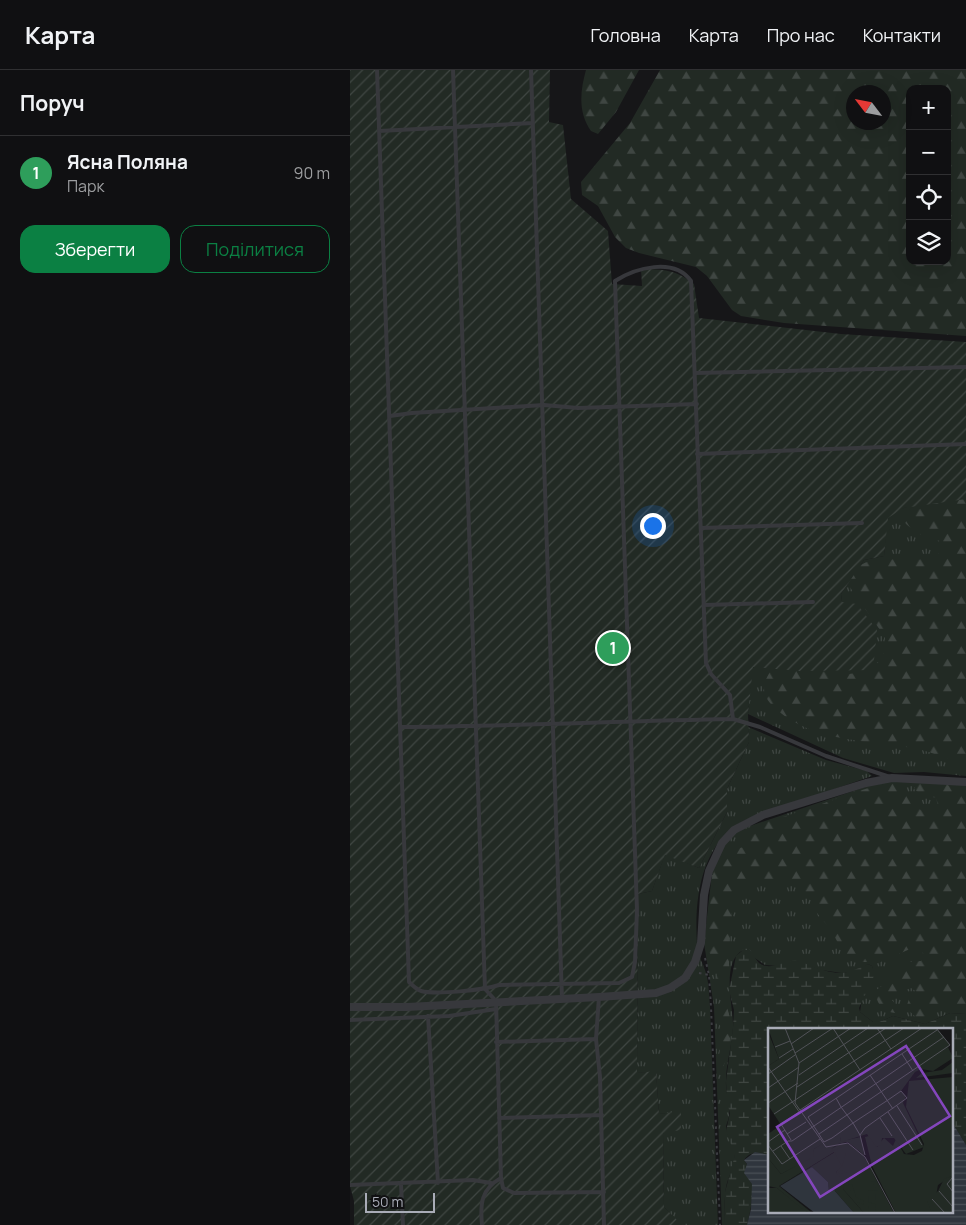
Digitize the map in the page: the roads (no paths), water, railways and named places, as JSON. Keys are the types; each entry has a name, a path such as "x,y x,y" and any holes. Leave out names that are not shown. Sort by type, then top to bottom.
{"street":[{"path":"350,1007 496,1005 656,993 678,984 689,974 696,962 702,943 704,895 709,871 722,843 734,830 763,816 866,783 892,778 966,782"}],"lane":[{"path":"377,70 409,982 412,986 424,991 485,989 499,985 619,983 632,976 636,962 636,910 615,281 629,272 643,268 663,268 686,275 691,281 706,663 711,674 730,695 733,718"},
{"path":"453,70 485,989 496,1005 503,1188 514,1193 604,1192"},
{"path":"531,70 544,406 562,999"},
{"path":"379,130 533,123"},
{"path":"695,373 966,367"},
{"path":"390,416 412,413 544,406 578,408 697,404"},
{"path":"697,454 966,444"},
{"path":"701,528 862,523"},
{"path":"704,605 813,602"},
{"path":"400,727 733,718 760,727 826,756 892,778"},
{"path":"599,997 596,1039 599,1051 602,1115 604,1225"},
{"path":"350,1020 449,1016 496,1005"},
{"path":"428,1016 438,1183"},
{"path":"496,1042 596,1039"},
{"path":"499,1118 602,1115"},
{"path":"350,1185 438,1183 473,1180 491,1183 502,1178"},
{"path":"482,1225 480,1202 491,1183"},
{"path":"401,1184 403,1225"}],"place":[{"name":"Ясна Поляна","path":"613,648"}]}
